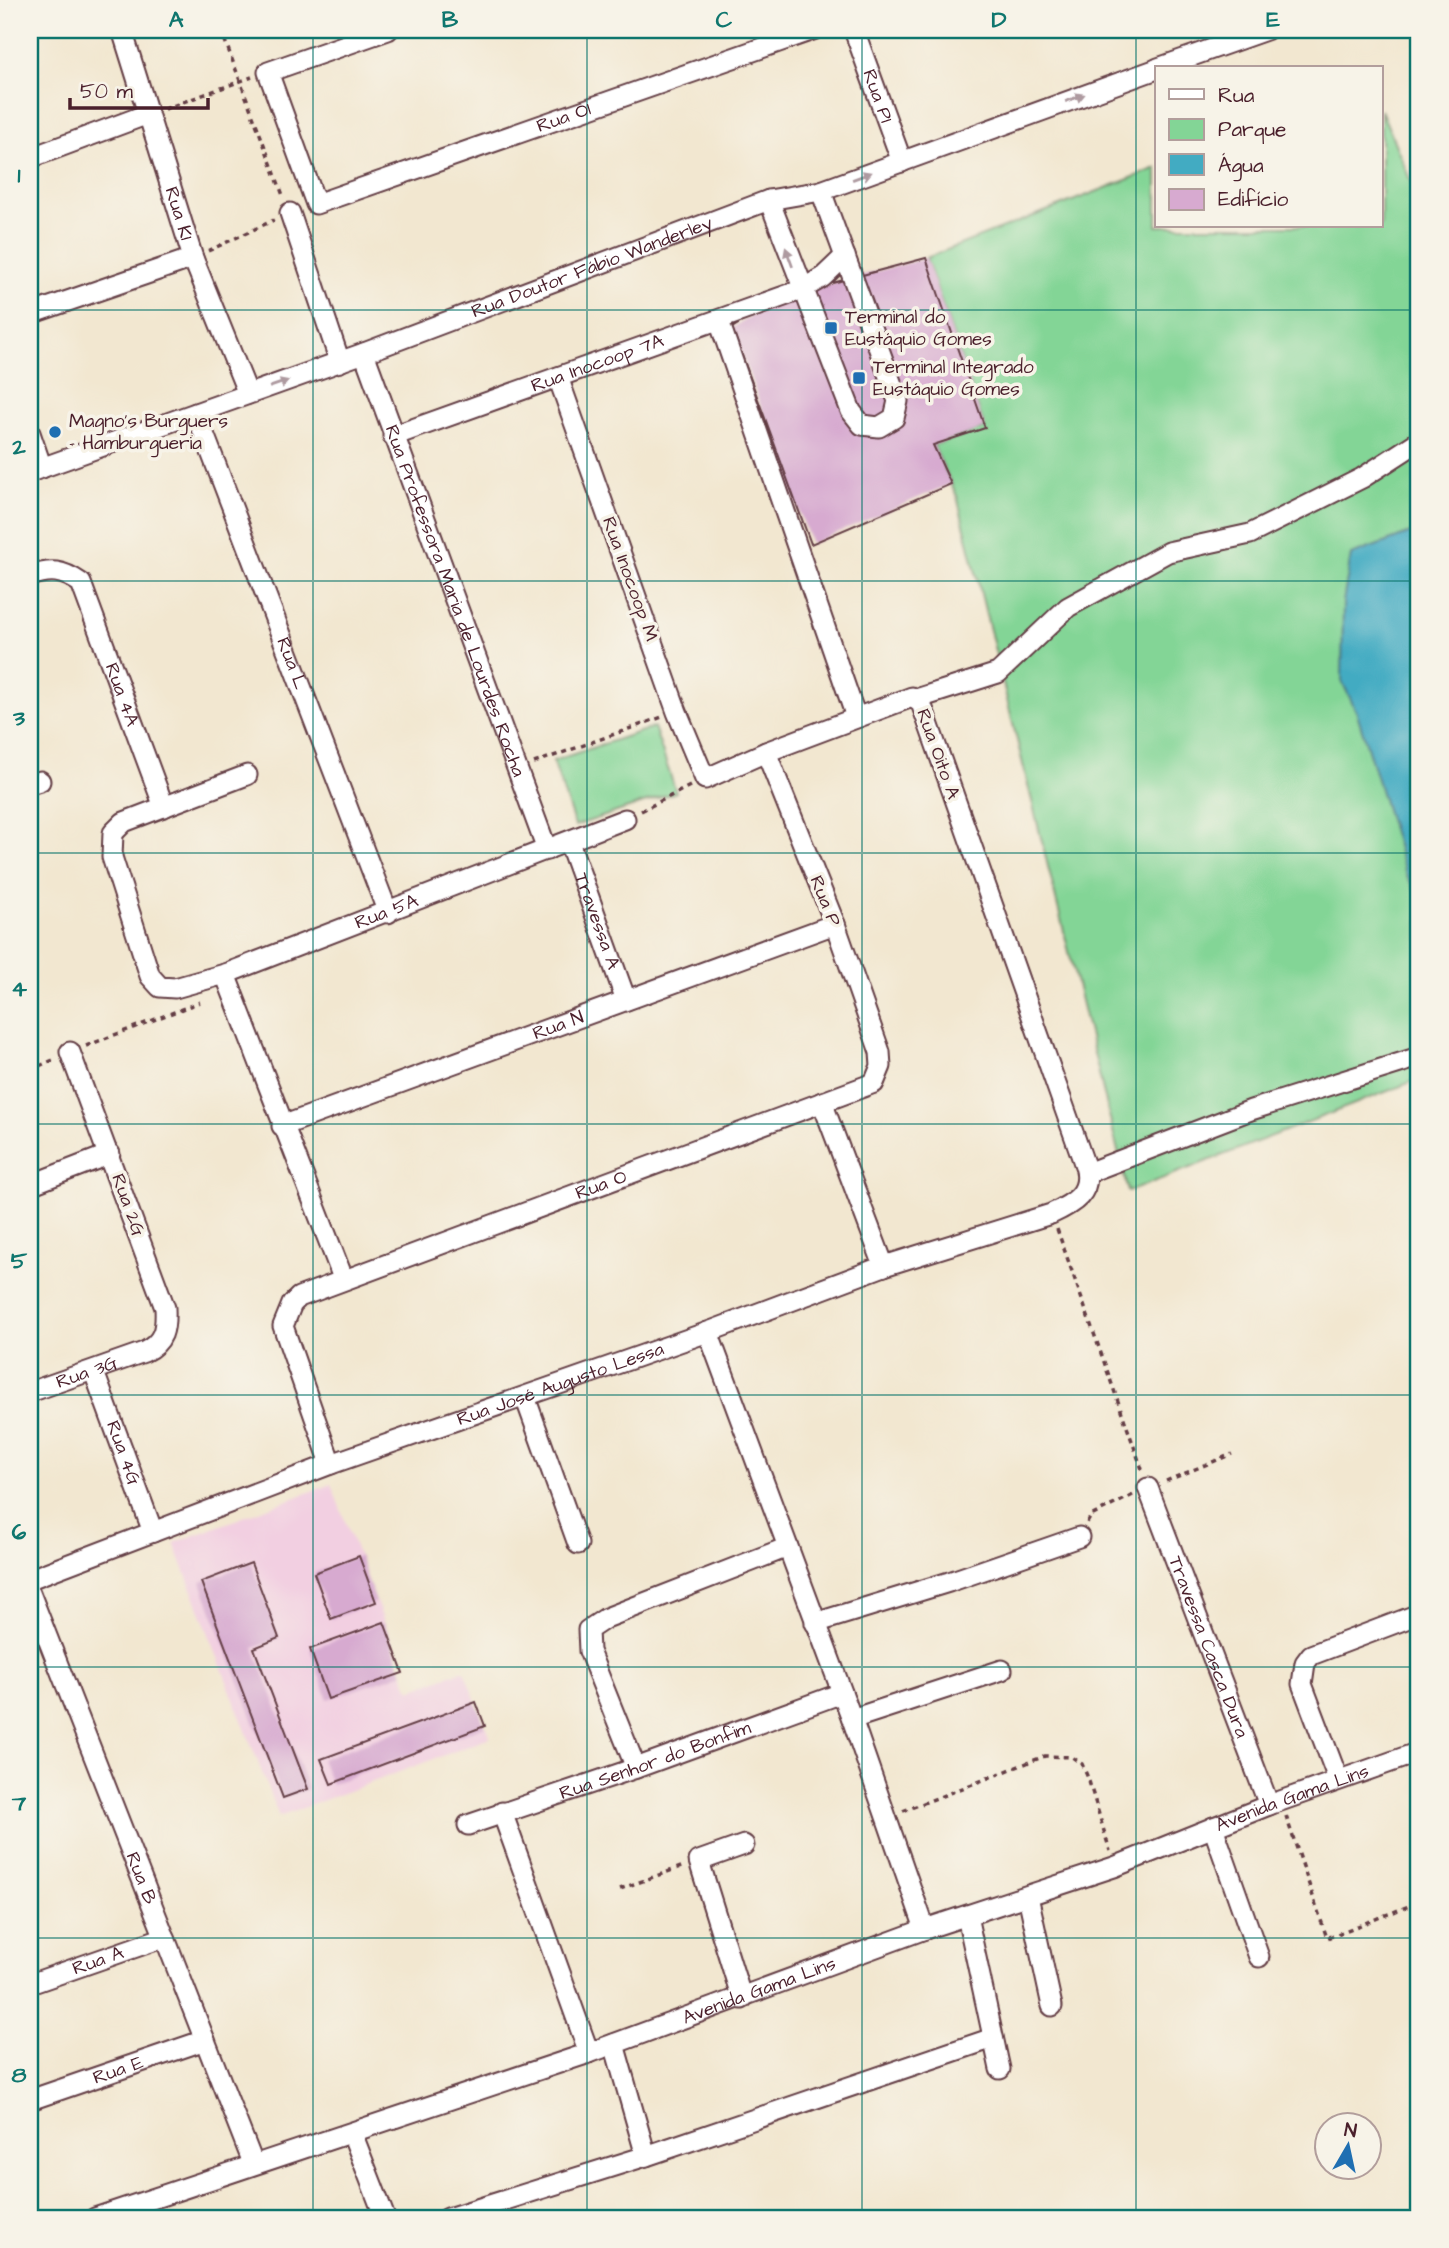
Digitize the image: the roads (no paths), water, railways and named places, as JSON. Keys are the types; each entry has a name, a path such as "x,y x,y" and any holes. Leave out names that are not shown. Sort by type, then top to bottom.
{"street":[{"name":"Rua K1","path":"121,30 193,258 248,394"},
{"name":"Rua O1","path":"387,30 268,72 316,204 813,30"},
{"name":"Rua P1","path":"854,30 902,162"},
{"name":"Rua Doutor Fábio Wanderley","path":"1163,66 1266,30"},
{"name":"Rua Doutor Fábio Wanderley","path":"36,470 340,362 769,200 821,191 1155,69"},
{"path":"30,158 148,114"},
{"path":"769,200 801,290 855,419 870,428 888,424 894,418 898,401 821,191"},
{"path":"290,213 340,362"},
{"name":"Rua Inocoop 7A","path":"393,436 801,290 823,277 845,256"},
{"path":"30,314 193,258"},
{"path":"719,321 856,718"},
{"name":"Rua Professora Maria de Lourdes Rocha","path":"364,353 547,850"},
{"name":"Rua Inocoop M","path":"558,377 677,712 705,779 766,752"},
{"name":"Rua L","path":"196,413 387,913"},
{"path":"30,433 36,470"},
{"path":"916,699 998,673 1068,607 1168,552 1250,534 1362,478 1419,440"},
{"name":"Rua 4A","path":"30,576 53,570 65,573 81,583 164,807"},
{"name":"Rua Oito A","path":"766,752 912,697 921,703 1086,1180"},
{"name":"Rua P","path":"766,752 835,923 880,1052"},
{"path":"164,807 247,775"},
{"name":"Rua 5A","path":"164,807 124,821 113,832 110,843 150,976 155,984 168,988 228,982 387,913 625,819"},
{"name":"Travessa A","path":"569,842 626,1000"},
{"name":"Rua N","path":"282,1126 835,923"},
{"path":"228,982 343,1278"},
{"name":"Rua 2G","path":"70,1052 165,1308 166,1327 162,1338 156,1346 144,1352"},
{"name":"Rua O","path":"331,1464 283,1326 292,1304 299,1297 343,1278 874,1083 881,1066 880,1052"},
{"path":"1086,1180 1251,1111 1419,1057"},
{"path":"822,1102 884,1266"},
{"path":"30,1185 110,1154"},
{"name":"Rua José Augusto Lessa","path":"30,1579 331,1464 708,1332 884,1266 1051,1214 1073,1204 1086,1180"},
{"path":"708,1332 852,1718 925,1929"},
{"name":"Rua 3G","path":"30,1392 144,1352"},
{"name":"Rua 4G","path":"93,1372 153,1532"},
{"path":"525,1397 578,1544"},
{"name":"Travessa Casca Dura","path":"1148,1488 1275,1803"},
{"path":"815,1623 949,1582 1079,1537"},
{"path":"636,1768 589,1651 588,1630 606,1618 788,1548"},
{"name":"Rua B","path":"30,1593 253,2163"},
{"path":"1338,1779 1301,1684 1304,1663 1311,1654 1419,1614"},
{"path":"852,1718 1002,1670"},
{"name":"Rua Senhor do Bonfim","path":"468,1825 636,1768 842,1693"},
{"name":"Avenida Gama Lins","path":"95,2218 253,2163 352,2133 589,2053 742,1999 925,1929 1114,1867 1213,1826 1419,1752"},
{"path":"502,1812 589,2053"},
{"path":"1213,1826 1259,1957"},
{"path":"742,1999 699,1861 744,1845"},
{"path":"1028,1896 1052,2006"},
{"path":"967,1916 1000,2069"},
{"name":"Rua A","path":"30,1984 164,1937"},
{"path":"448,2218 646,2156 993,2038"},
{"name":"Rua E","path":"30,2100 205,2040"},
{"path":"614,2044 646,2156"},
{"path":"352,2133 385,2218"}],"water":[{"path":"1419,530 1419,898 1405,872 1357,713 1342,681 1343,602 1351,555"}],"place":[{"name":"Terminal do Eustáquio Gomes","path":"831,328"},
{"name":"Terminal Integrado Eustáquio Gomes","path":"859,378"},
{"name":"Magno's Burguers - Hamburgueria","path":"55,432"}]}
